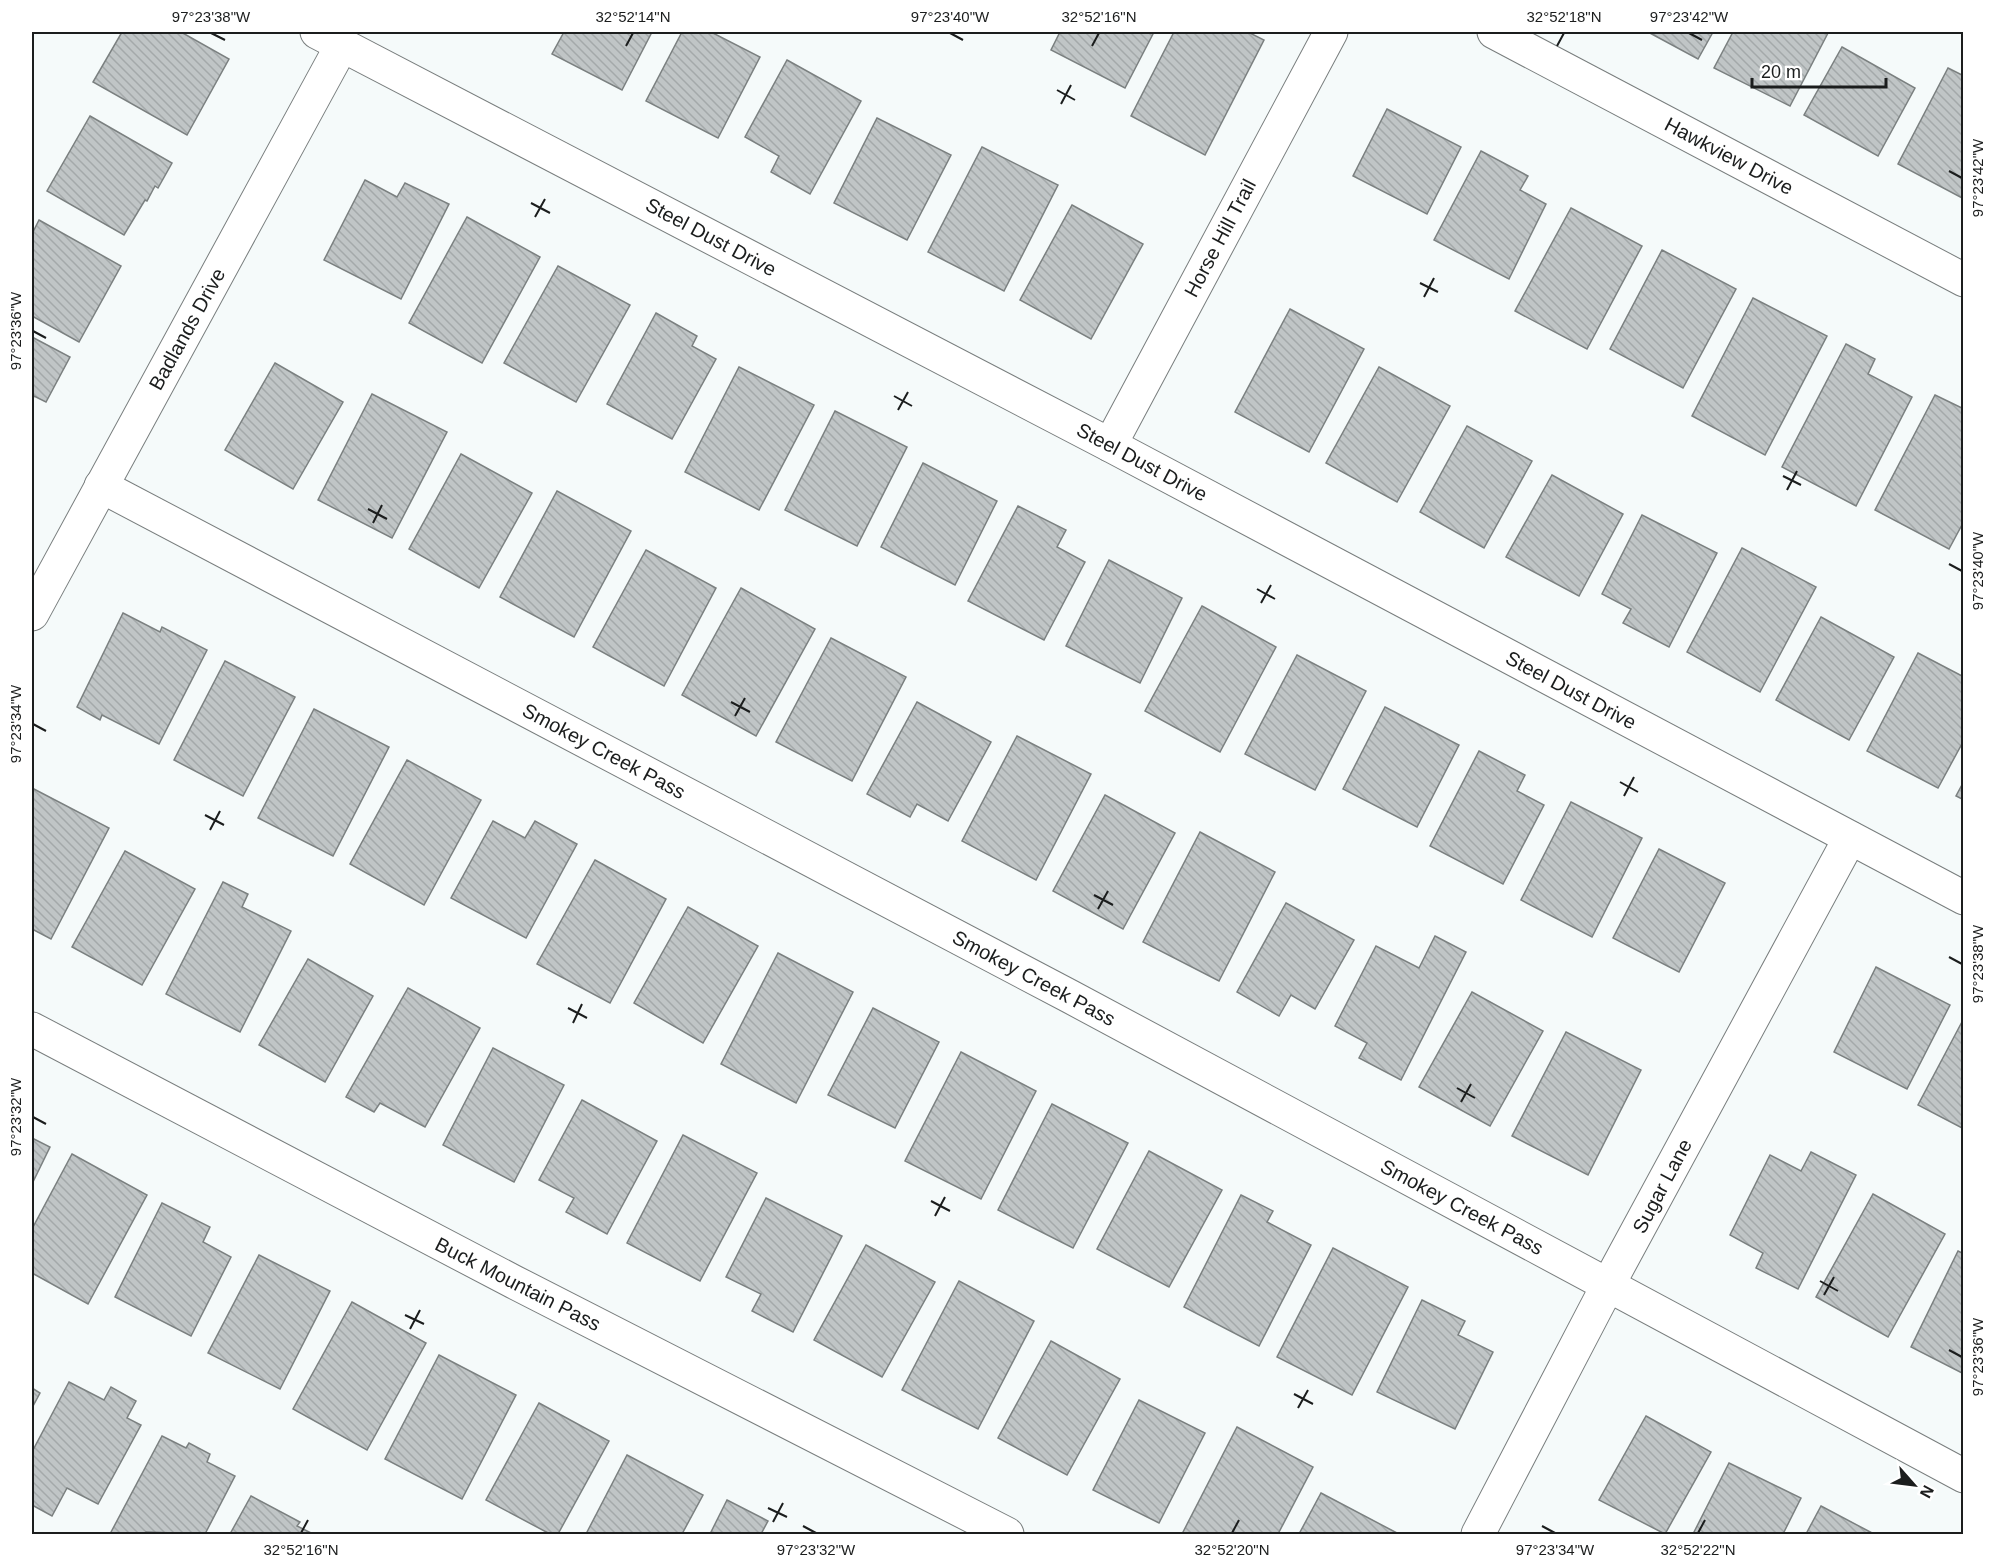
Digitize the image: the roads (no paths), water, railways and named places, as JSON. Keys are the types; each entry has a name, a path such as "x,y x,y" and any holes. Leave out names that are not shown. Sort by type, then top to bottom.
{"street":[{"name":"Horse Hill Trail","path":"1110,445 1331,32"},
{"name":"Hawkview Drive","path":"1494,32 1964,280"},
{"name":"Steel Dust Drive","path":"329,38 1110,445 1964,898"},
{"name":"Badlands Drive","path":"32,614 101,486 329,38"},
{"name":"Smokey Creek Pass","path":"101,486 1071,997 1964,1476"},
{"name":"Sugar Lane","path":"1478,1534 1608,1286 1850,838"},
{"name":"Buck Mountain Pass","path":"32,1029 514,1282 1007,1534"}]}
